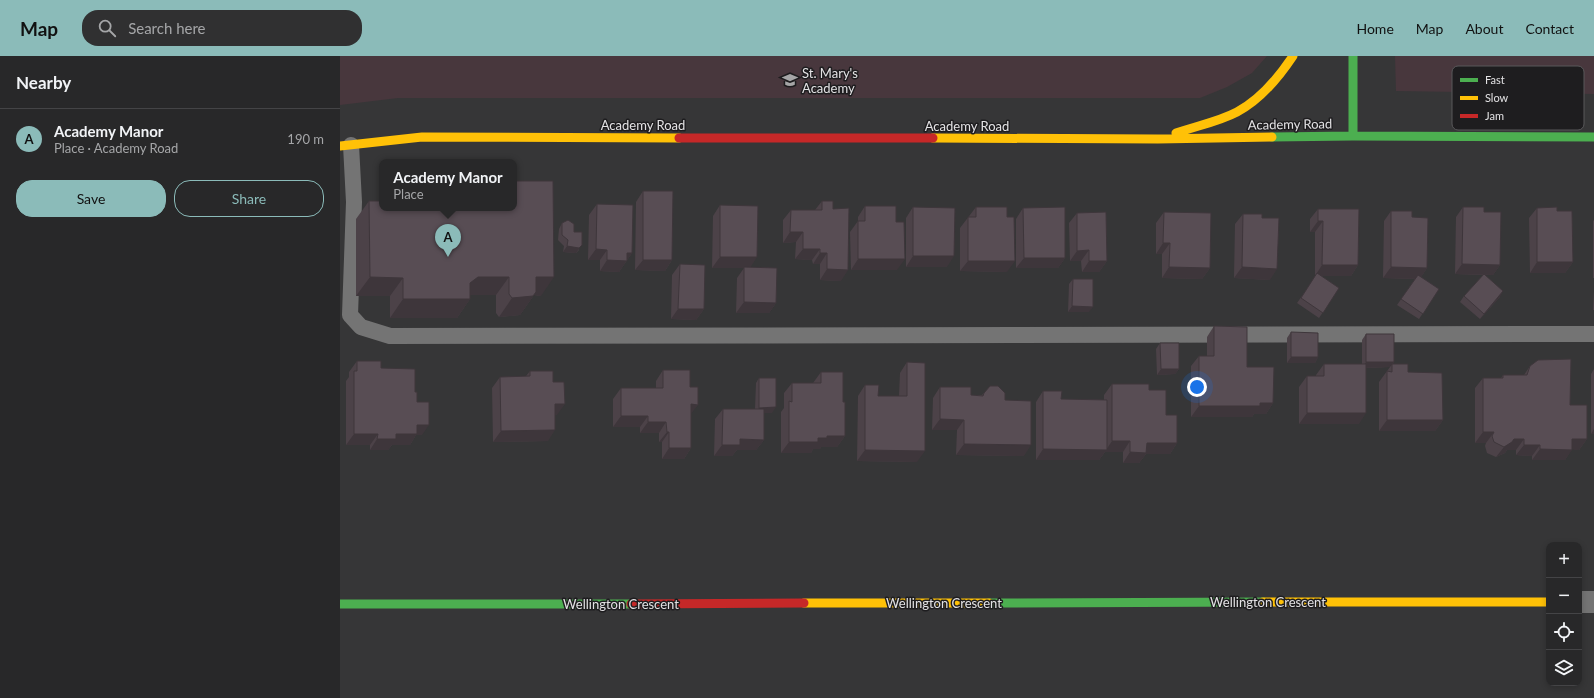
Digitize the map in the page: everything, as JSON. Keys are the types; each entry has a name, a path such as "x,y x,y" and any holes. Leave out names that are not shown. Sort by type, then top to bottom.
{"street":[{"path":"1158,140 1238,112 1261,94 1289,63 1293,56"},
{"path":"1353,56 1353,136"},
{"name":"Academy Road","path":"345,146 422,137 1158,140 1353,136 1594,137"},
{"name":"Wellington Crescent","path":"340,604 1546,602"},
{"path":"1582,602 1594,602"}],"lane":[{"path":"345,146 354,202 350,315 360,327 390,336 1594,334"}],"shaded area":[{"name":"St. Mary's Academy","path":"340,56 1267,56 1252,73 1227,87 1200,98 398,98 340,105"},
{"path":"1395,56 1594,56 1594,94 1584,94 1584,66 1452,66 1452,92 1396,91"}],"building":[{"path":"517,181 553,181 554,277 536,277 536,292 533,296 512,298 509,294 509,277 478,277 470,283 470,299 403,299 403,278 370,277 369,201 379,201 379,211 517,211"},
{"path":"643,191 673,191 672,260 643,260"},
{"path":"822,201 833,201 833,209 849,208 848,270 827,269 827,253 820,253 820,249 803,249 803,232 790,232 791,210 822,210"},
{"path":"597,204 633,205 632,253 627,253 627,261 607,260 607,250 596,249"},
{"path":"720,205 758,206 757,257 720,257"},
{"path":"865,206 896,206 896,222 904,222 905,259 858,259 858,221 865,221"},
{"path":"913,207 955,208 954,256 913,256"},
{"path":"976,207 1007,207 1007,217 1014,217 1015,261 968,261 968,217 976,217"},
{"path":"1065,207 1065,258 1024,258 1023,208"},
{"path":"1463,207 1484,207 1484,212 1501,212 1500,265 1462,264"},
{"path":"1557,207 1557,211 1572,211 1573,262 1537,262 1537,208"},
{"path":"1318,209 1359,209 1358,265 1322,265 1323,221 1318,221"},
{"path":"1391,211 1412,211 1412,217 1428,218 1427,268 1391,267"},
{"path":"1106,212 1107,261 1089,261 1089,250 1077,251 1077,213"},
{"path":"1164,212 1211,213 1210,268 1169,267 1170,243 1163,243"},
{"path":"1243,214 1262,214 1262,218 1279,218 1277,269 1242,267"},
{"path":"568,220 574,224 574,232 582,232 582,245 579,248 567,246 568,240 562,235 562,223"},
{"path":"680,264 705,265 704,309 678,309"},
{"path":"744,267 777,268 776,303 744,302"},
{"path":"1317,273 1339,288 1323,313 1301,298"},
{"path":"1484,274 1503,291 1484,314 1464,296"},
{"path":"1418,275 1439,289 1423,314 1401,299"},
{"path":"1073,279 1093,279 1093,307 1072,306"},
{"path":"1214,326 1247,327 1247,367 1274,367 1273,403 1260,403 1260,406 1199,406 1199,356 1214,356"},
{"path":"1291,332 1318,333 1318,357 1291,357"},
{"path":"1366,334 1394,334 1394,362 1366,362"},
{"path":"1160,343 1179,343 1179,369 1161,369"},
{"path":"1571,359 1570,405 1587,405 1587,439 1572,439 1572,450 1540,449 1540,445 1524,445 1524,439 1514,439 1504,447 1494,442 1492,436 1494,432 1483,432 1483,378 1503,378 1503,375 1527,375 1530,366 1538,360"},
{"path":"357,361 381,361 381,368 415,369 415,392 417,392 417,402 429,402 429,425 417,425 417,434 396,434 396,439 377,439 378,434 354,434 354,371 357,371"},
{"path":"907,362 925,363 925,451 865,450 865,385 879,385 878,396 907,396"},
{"path":"1324,364 1366,364 1366,413 1307,413 1307,376 1324,376"},
{"path":"1392,364 1408,364 1408,372 1442,373 1443,420 1387,420 1387,371 1392,372"},
{"path":"663,370 690,370 690,387 698,387 698,405 691,404 691,448 669,448 669,432 667,432 666,422 648,422 648,416 621,416 621,388 663,388"},
{"path":"530,371 553,371 553,382 564,382 565,404 555,404 555,430 501,431 500,377 530,376"},
{"path":"821,372 843,372 845,436 827,436 827,438 818,438 818,442 789,442 789,401 792,402 792,383 821,383"},
{"path":"759,378 776,378 776,407 759,408"},
{"path":"1112,384 1149,384 1149,390 1166,390 1166,415 1177,415 1177,443 1147,443 1146,453 1130,452 1130,441 1112,441"},
{"path":"990,386 998,386 1005,393 1005,400 1031,401 1031,445 964,444 964,420 940,419 940,387 971,387 971,395 983,396"},
{"path":"1043,391 1062,391 1061,399 1107,400 1107,450 1043,449"},
{"path":"723,409 764,409 764,440 740,439 740,445 722,445"}],"traffic: fast":[{"path":"1353,56 1353,136"},
{"path":"1272,137 1594,137"},
{"path":"989,603 1263,602"},
{"path":"340,604 631,604"}],"traffic: slow":[{"path":"1176,133 1222,119 1245,107 1261,95 1282,72 1293,56"},
{"path":"340,146 422,137 679,138"},
{"path":"933,138 1158,139 1272,137"},
{"path":"1263,602 1546,602"},
{"path":"804,603 989,603"}],"traffic: jam":[{"path":"679,138 933,138"},
{"path":"631,604 804,603"}],"place":[{"name":"St. Mary's Academy","path":"790,80"},
{"name":"Academy Manor","path":"448,257"}]}
